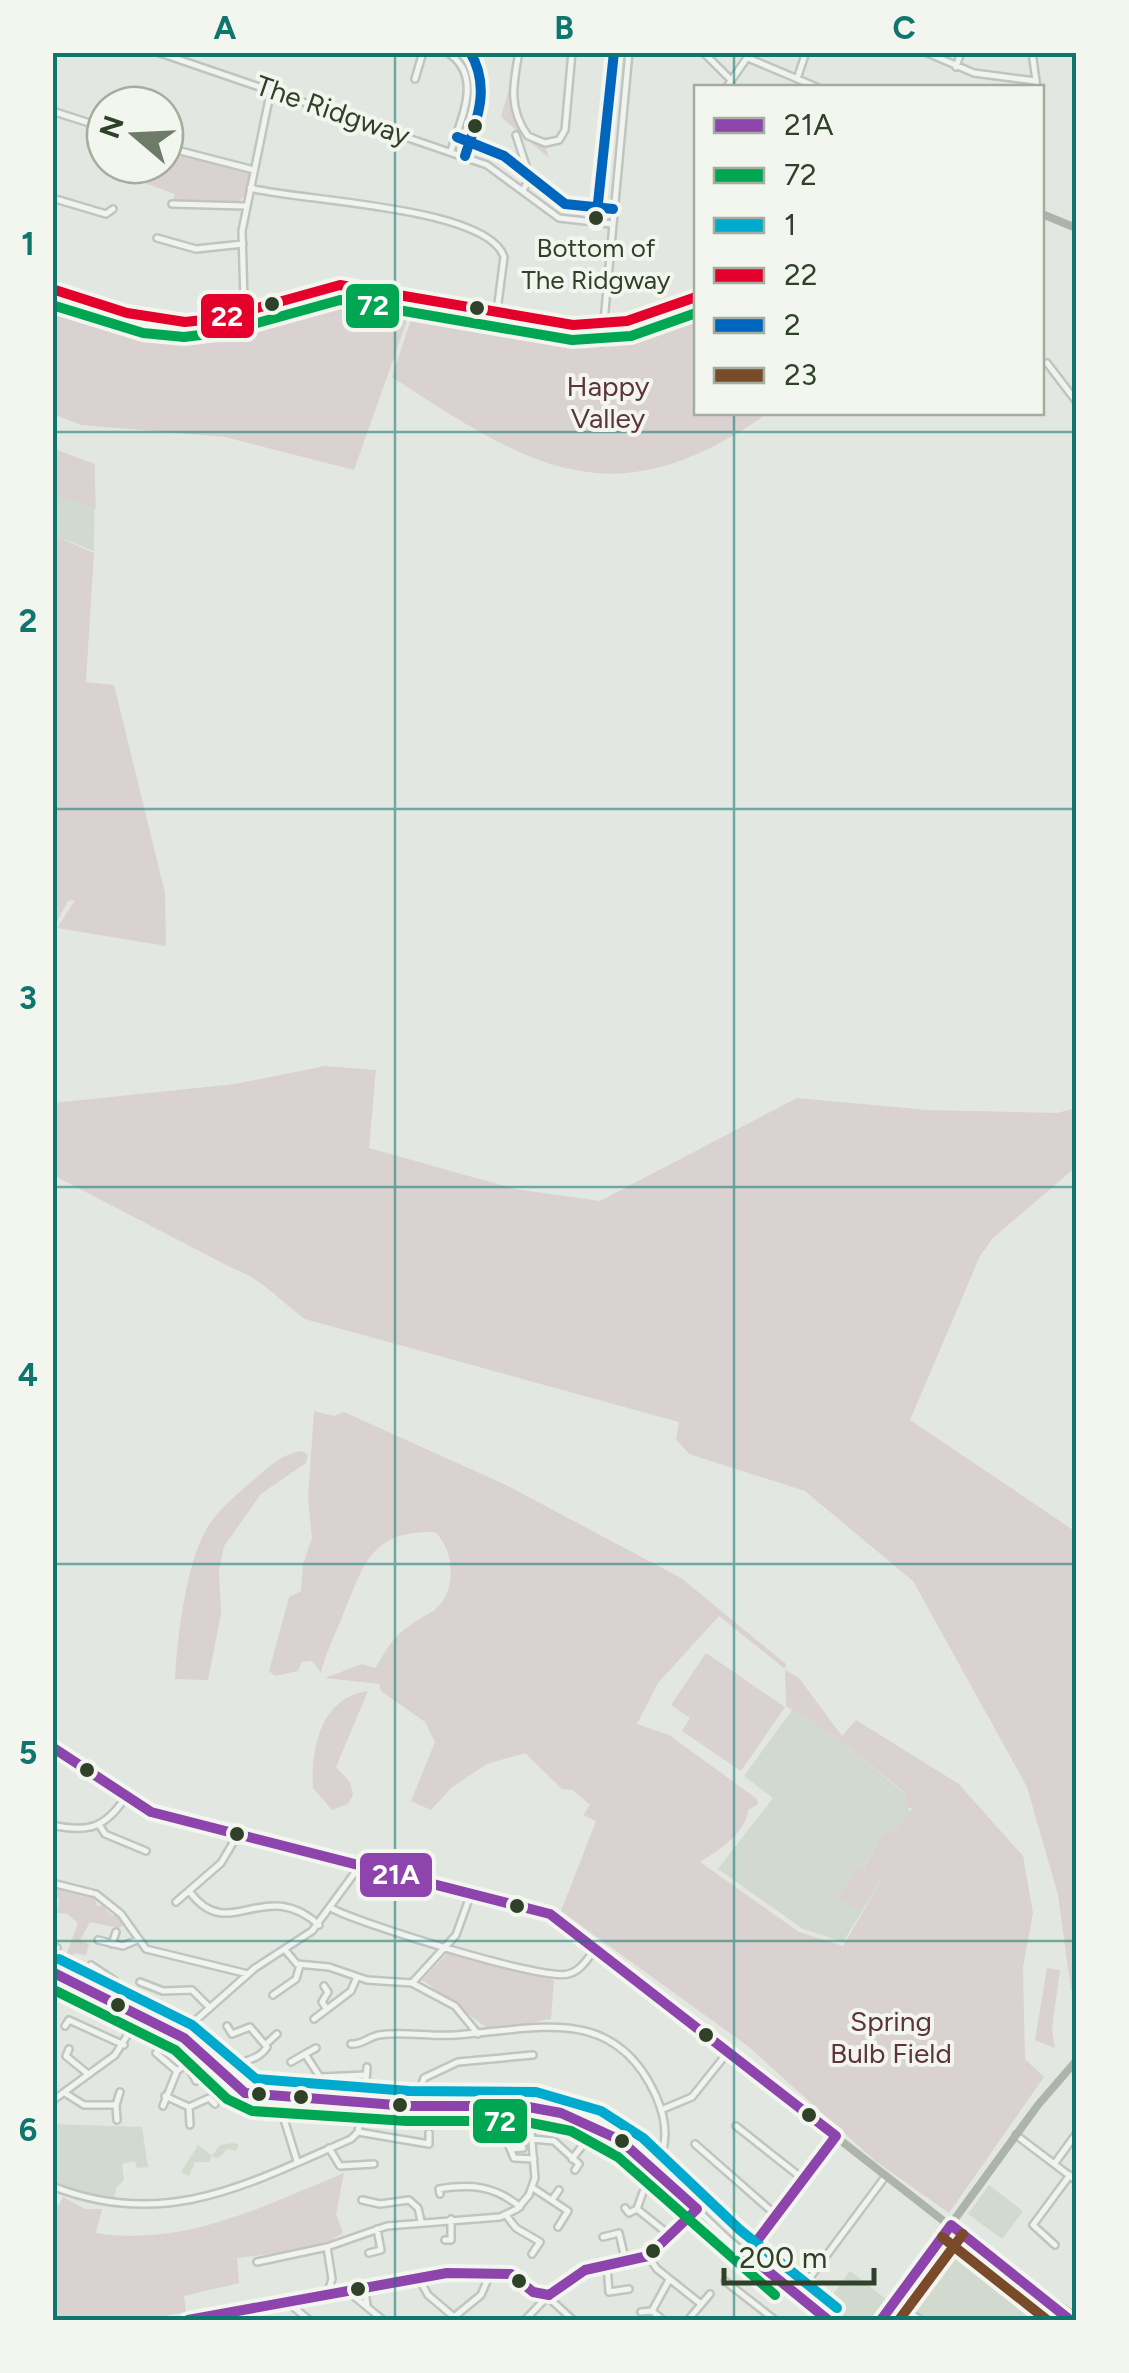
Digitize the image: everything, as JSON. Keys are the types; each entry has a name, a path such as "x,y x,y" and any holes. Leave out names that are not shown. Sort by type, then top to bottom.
{"street":[{"name":"The Ridgway","path":"158,52 496,169 558,218 611,224"},
{"path":"415,78 423,52"},
{"path":"519,52 512,90 516,117 530,138 551,143 565,130 572,52"},
{"path":"602,344 600,324 629,52"},
{"path":"702,52 732,80"},
{"path":"797,79 806,52"},
{"path":"925,52 956,67 1036,84 1032,52"},
{"path":"956,67 961,52"},
{"path":"451,54 466,72 469,87 451,151"},
{"path":"728,85 749,55 813,85"},
{"path":"244,300 245,206 271,89"},
{"path":"52,111 85,122"},
{"path":"516,135 530,178 524,190"},
{"path":"520,146 528,144"},
{"path":"185,151 254,170"},
{"path":"250,188 288,198 324,196 418,214 493,239 504,259 497,311"},
{"path":"52,198 106,214 113,210"},
{"path":"172,204 184,209 245,206"},
{"path":"1044,215 1076,228"},
{"path":"156,238 196,249 243,244"},
{"path":"52,290 172,322 210,320 297,292 340,285 574,325 642,318 694,298"},
{"path":"1047,363 1050,374 1076,401"},
{"path":"52,1748 151,1812 550,1914 1006,2269 1018,2272 1073,2319"},
{"path":"52,1825 82,1830 100,1826 125,1798"},
{"path":"100,1826 105,1834 141,1851"},
{"path":"175,1903 222,1863 238,1834"},
{"path":"179,2035 248,1974 318,1925 333,1909 360,1865"},
{"path":"52,1883 94,1893 101,1903 121,1914 137,1940 157,1953 248,1974"},
{"path":"190,1892 205,1907 223,1914 283,1903 318,1925"},
{"path":"412,1983 462,1924 471,1892"},
{"path":"333,1909 446,1947 560,1976 580,1968 596,1948"},
{"path":"112,1944 116,1932"},
{"path":"98,1940 122,1946 137,1940"},
{"path":"286,1951 300,1965 412,1983 455,2006 478,2034"},
{"path":"99,1970 103,1962"},
{"path":"273,1995 298,1977 300,1965"},
{"path":"91,1966 115,1983 112,2002"},
{"path":"52,1972 179,2035 250,2094 414,2106 534,2108 605,2130 828,2320"},
{"path":"314,2018 351,1992 357,1977"},
{"path":"140,1982 155,1989 190,1990 210,2008"},
{"path":"324,1986 328,1992 322,2002 326,2008"},
{"path":"151,1998 155,1989"},
{"path":"52,2101 124,2045 140,2016"},
{"path":"65,2026 69,2020 124,2045"},
{"path":"351,2044 376,2035 478,2034 552,2024 598,2036 635,2063 661,2110 665,2147 653,2169"},
{"path":"375,2025 376,2035"},
{"path":"227,2026 229,2036 248,2027 266,2044"},
{"path":"223,2072 266,2050 266,2044 276,2034"},
{"path":"291,2062 316,2048"},
{"path":"661,2110 692,2097 728,2051"},
{"path":"156,2052 177,2072"},
{"path":"164,2106 164,2096 177,2072 203,2052"},
{"path":"65,2053 88,2074"},
{"path":"306,2054 320,2077 321,2098"},
{"path":"414,2106 423,2080 434,2071 458,2062 526,2059 534,2055"},
{"path":"252,2060 257,2068"},
{"path":"882,2320 1016,2135 1076,2060"},
{"path":"188,2066 196,2081"},
{"path":"320,2077 366,2078 367,2067"},
{"path":"65,2092 84,2106 116,2105"},
{"path":"117,2120 120,2092"},
{"path":"164,2096 189,2107 209,2098 215,2104"},
{"path":"358,2132 363,2102"},
{"path":"189,2107 190,2125"},
{"path":"257,2262 327,2247 377,2229 421,2221 506,2215 520,2206 533,2188 534,2108"},
{"path":"281,2122 296,2160"},
{"path":"736,2126 803,2179"},
{"path":"52,2186 103,2204 157,2207 200,2199 329,2148 358,2132 428,2144 429,2133"},
{"path":"476,2135 504,2134 517,2160 534,2159"},
{"path":"1055,2163 1076,2134"},
{"path":"1016,2135 1072,2177 1033,2226 1055,2245"},
{"path":"747,2254 836,2136"},
{"path":"531,2139 554,2141 579,2164 576,2170"},
{"path":"409,2150 411,2142"},
{"path":"695,2144 776,2215"},
{"path":"572,2159 582,2146"},
{"path":"329,2148 340,2166 364,2170 374,2164"},
{"path":"512,2148 523,2148"},
{"path":"797,2295 886,2175"},
{"path":"440,2194 439,2190 472,2184 506,2196 520,2206"},
{"path":"533,2188 568,2212 558,2227"},
{"path":"552,2200 559,2190"},
{"path":"625,2208 630,2213 637,2209 643,2192"},
{"path":"362,2200 380,2204 409,2200 418,2208 421,2221"},
{"path":"637,2209 672,2237"},
{"path":"525,2320 580,2272 648,2256 697,2209"},
{"path":"506,2215 516,2228 540,2242 532,2254"},
{"path":"451,2219 451,2240"},
{"path":"603,2237 626,2228"},
{"path":"369,2252 385,2249 377,2229"},
{"path":"619,2233 626,2264"},
{"path":"940,2241 967,2239"},
{"path":"327,2247 332,2279 328,2292"},
{"path":"648,2256 669,2280 701,2304"},
{"path":"607,2266 609,2292 628,2289"},
{"path":"188,2320 430,2274 475,2273 513,2275 538,2294 549,2297 572,2320"},
{"path":"475,2273 483,2283"},
{"path":"430,2274 426,2284 428,2295 456,2317 482,2294 483,2283 490,2274"},
{"path":"418,2276 426,2284"},
{"path":"332,2279 383,2320"},
{"path":"652,2311 669,2280"},
{"path":"724,2281 775,2320"},
{"path":"364,2285 366,2305"},
{"path":"536,2311 538,2294"},
{"path":"688,2320 710,2294"},
{"path":"296,2309 297,2298"},
{"path":"284,2300 309,2320"},
{"path":"894,2303 921,2320"},
{"path":"222,2314 235,2320 235,2310"},
{"path":"640,2312 652,2311 663,2320"}],"shaded area":[{"path":"52,448 95,464 94,551 53,535"},
{"path":"792,1710 850,1748 905,1794 910,1813 898,1828 883,1833 863,1868 881,1881 843,1942 803,1929 718,1869 773,1798 744,1776"},
{"path":"52,2124 142,2127 148,2167 137,2168 135,2161 122,2164 124,2180 116,2188 114,2201 53,2182"},
{"path":"198,2145 212,2156 209,2162 195,2162 189,2176 181,2172"},
{"path":"220,2145 239,2145 236,2151 227,2149 219,2158 212,2156"},
{"path":"989,2185 1023,2211 1002,2239 968,2214"},
{"path":"955,2243 1014,2283 1026,2295 1024,2304 1037,2304 1063,2320 926,2320 908,2309 902,2302 943,2248"},
{"path":"850,2271 886,2299 871,2320 835,2320 821,2310"}],"green space":[{"path":"512,78 510,99 515,119 526,136 545,146 549,158 501,117"},
{"path":"185,156 251,173 245,196 238,202 173,202 175,194 150,185 185,185"},
{"path":"349,288 414,301 354,470 225,437 81,425 53,414 52,295 128,319 186,327"},
{"name":"Happy Valley","path":"417,301 592,329 637,322 694,302 694,415 765,415 713,446 664,466 618,474 574,470 531,457 488,436 392,377"},
{"path":"52,449 94,464 96,509 53,494"},
{"path":"53,535 94,553 86,682 114,685 165,893 166,946 57,928 75,900 68,901 53,929"},
{"path":"325,1066 376,1070 369,1148 515,1189 600,1201 797,1098 928,1110 1057,1113 1076,1108 1076,1167 993,1238 980,1256 910,1420 1076,1532 1076,1990 1071,1990 1058,1895 1027,1787 913,1581 805,1491 689,1454 676,1439 679,1422 305,1319 252,1278 53,1175 53,1103 235,1084"},
{"name":"Spring Bulb Field","path":"314,1411 334,1416 344,1412 506,1485 681,1578 786,1664 785,1670 799,1678 842,1736 856,1720 959,1784 1023,1856 1033,1913 1023,1967 1025,2059 1044,2077 949,2213 874,2160 749,2047 561,1911 596,1821 583,1815 590,1805 573,1790 562,1789 525,1753 487,1764 451,1788 431,1810 411,1801 435,1742 425,1722 381,1691 379,1684 325,1678 362,1664 375,1668 397,1636 438,1607 451,1575 447,1551 435,1532 395,1538 371,1556 321,1672 312,1661 302,1662 298,1671 275,1676 269,1671 289,1597 301,1591 303,1564 312,1538 308,1498","holes":["719,1616 785,1670 786,1706 850,1748 905,1793 906,1807 912,1808 898,1828 883,1833 863,1869 881,1881 843,1946 799,1932 700,1862 737,1833 748,1810 758,1804 757,1799 669,1735 637,1724 658,1683"]},
{"path":"302,1451 308,1455 306,1463 261,1494 224,1546 219,1570 221,1614 208,1680 175,1679 188,1581 207,1528 223,1507 266,1469 283,1457"},
{"path":"706,1653 785,1707 741,1771 682,1731 690,1718 671,1705"},
{"path":"368,1691 336,1767 350,1782 353,1795 348,1804 332,1810 313,1788 317,1741 329,1714 339,1703"},
{"path":"858,1867 879,1881 859,1911 838,1897"},
{"path":"53,1886 72,1893 74,1888 82,1897 87,1892 94,1895 97,1906 107,1904 106,1910 113,1916 118,1913 126,1923 119,1928 90,1922 80,1940 89,1944 86,1955 74,1953 64,1971 53,1962 59,1952 66,1955 78,1923 67,1914 57,1913 59,1899 53,1895"},
{"path":"448,1953 554,1980 551,2019 501,2029 483,2025 422,1980"},
{"path":"1047,1968 1060,1970 1052,2029 1055,2048 1035,2040"},
{"path":"344,2173 336,2214 343,2233 319,2248 237,2258 239,2283 184,2296 186,2312 144,2320 53,2320 52,2202 59,2205 63,2197 85,2209 102,2209 96,2233 161,2234 223,2221"}],"transit line":[{"name":"2","path":"465,156 481,91 470,52"},
{"name":"2","path":"596,222 614,52"},
{"name":"2","path":"457,137 504,156 565,204 613,209"},
{"name":"22","path":"52,289 127,313 185,322 221,318 340,285 573,325 627,321 694,298"},
{"name":"72","path":"52,305 143,333 184,337 225,332 340,300 572,340 631,336 694,314"},
{"name":"21A","path":"52,1747 151,1812 550,1914 836,2136"},
{"name":"1","path":"59,1959 192,2025 256,2079 409,2091 536,2092 601,2111 643,2138 740,2230 837,2308"},
{"name":"21A","path":"52,1972 184,2038 245,2093 408,2106 523,2106 561,2113 620,2140 697,2209"},
{"name":"72","path":"52,1989 175,2050 227,2099 252,2111 407,2121 521,2121 571,2131 618,2157 775,2295"},
{"name":"21A","path":"747,2254 836,2136"},
{"name":"21A","path":"549,2295 585,2270 648,2256 697,2209"},
{"name":"21A","path":"881,2320 951,2225 1070,2320"},
{"name":"23","path":"899,2320 963,2234"},
{"name":"23","path":"942,2237 1047,2320"},
{"name":"21A","path":"747,2254 828,2320"},
{"name":"21A","path":"188,2320 447,2273 511,2274 533,2292 549,2295"}],"place":[{"name":"Bottom of The Ridgway","path":"596,218"}]}
